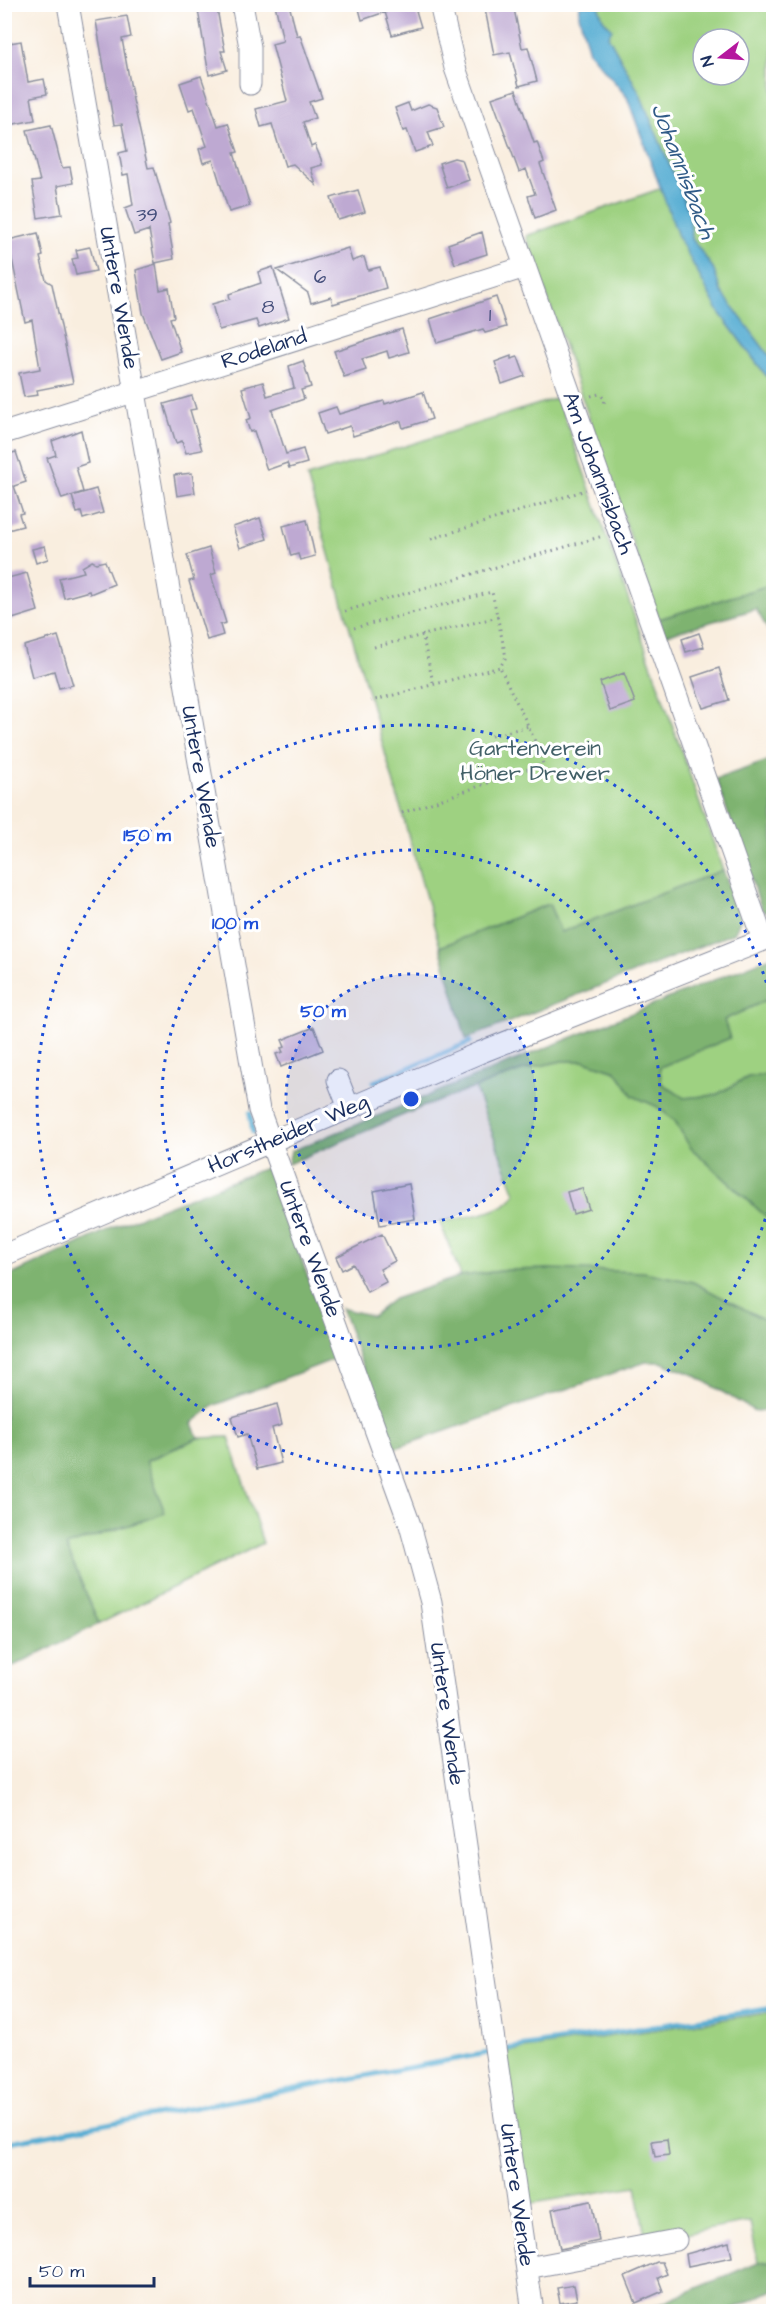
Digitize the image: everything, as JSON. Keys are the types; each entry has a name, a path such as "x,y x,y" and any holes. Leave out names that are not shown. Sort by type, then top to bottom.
{"street":[{"name":"Untere Wende","path":"68,4 136,391 257,1045 259,1110 410,1525 431,1602 533,2312"},
{"path":"242,4 250,47 250,84"},
{"name":"Am Johannisbach","path":"440,4 455,68 602,485 768,938"},
{"name":"Rodeland","path":"4,433 525,267"},
{"name":"Horstheider Weg","path":"4,1255 349,1108 768,938"},
{"path":"338,1080 349,1108"},
{"path":"527,2268 676,2240"}],"path":[{"path":"588,396 599,394 605,399 604,405"},
{"path":"431,539 602,485"},
{"path":"345,610 619,531"},
{"path":"354,628 492,592 498,617 506,657 500,667 432,682 371,701"},
{"path":"374,646 498,617"},
{"path":"422,634 432,682"},
{"path":"402,813 543,764 529,726 515,702 500,667"},
{"path":"492,736 529,726"}],"green space":[{"path":"598,5 773,5 773,361 720,291 713,268 692,239 689,212 639,92 608,36 611,29 603,19"},
{"path":"662,188 678,236 719,312 773,385 773,584 659,619 526,236"},
{"name":"Gartenverein Höner Drewer","path":"558,398 723,870 561,933 549,904 440,947 307,477"},
{"path":"773,584 773,639 756,609 665,635 659,619"},
{"path":"773,759 773,915 762,910 716,779"},
{"path":"723,870 741,919 734,933 466,1039 440,947 549,904 561,932"},
{"path":"773,956 773,997 724,1020 730,1038 660,1067 661,1083 684,1098 716,1095 748,1077 773,1074 773,1223 690,1147 675,1121 656,1106 633,1096 616,1071 585,1061 562,1061 526,1069 420,1108 288,1164 291,1151"},
{"path":"773,997 773,1074 748,1077 716,1095 684,1098 661,1083 660,1067 729,1038 723,1020"},
{"path":"562,1061 585,1061 616,1071 633,1096 656,1106 675,1121 690,1147 773,1223 773,1320 585,1271 509,1270 461,1276 440,1222 494,1210 511,1200 515,1193 475,1088 526,1069"},
{"path":"268,1167 337,1358 215,1405 192,1423 198,1438 146,1461 165,1513 66,1546 99,1624 5,1670 5,1278 114,1227"},
{"path":"509,1270 644,1272 693,1282 765,1320 773,1320 773,1410 756,1412 694,1375 661,1362 646,1362 393,1449 341,1308 372,1316 394,1299 461,1276"},
{"path":"229,1437 263,1543 99,1624 66,1546 165,1513 145,1462 198,1438"},
{"path":"773,2012 773,2261 758,2262 750,2222 646,2241 636,2186 528,2204 505,2052"},
{"path":"773,2261 773,2290 729,2311 644,2311 758,2262"}],"water":[{"path":"580,5 598,5 603,19 612,29 608,36 639,92 689,212 692,239 713,268 721,291 773,361 773,385 719,312 678,236 627,97 589,52 579,15"}],"building":[{"path":"197,4 216,4 225,51 221,51 227,70 209,75"},
{"path":"275,4 289,4 297,36 300,35 322,98 309,102 315,118 303,122 311,147 315,145 321,159 322,165 311,168 316,185 293,164 285,166 272,124 261,127 256,109 287,101 272,44 283,41"},
{"path":"414,4 421,27 392,35 385,12 362,20 358,5"},
{"path":"484,4 513,4 522,48 528,47 537,81 519,86 510,52 494,55"},
{"path":"127,16 131,37 122,39 133,100 148,168 154,167 170,223 168,224 174,259 155,263 149,230 134,235 125,208 133,205 128,174 123,175 119,153 127,151 122,124 114,125 96,21"},
{"path":"21,41 28,82 44,79 47,94 31,97 35,120 4,126 4,44"},
{"path":"201,76 218,126 228,123 238,152 234,153 250,206 229,212 213,160 203,163 199,149 207,146 194,108 189,110 180,83"},
{"path":"516,90 534,143 537,142 544,162 540,164 556,210 535,218 528,196 535,194 526,169 519,172 492,98"},
{"path":"408,103 411,111 428,104 437,107 444,127 428,132 433,146 415,152 407,130 403,131 395,108"},
{"path":"51,125 62,168 70,167 73,183 57,186 62,214 38,218 32,182 40,181 27,130"},
{"path":"454,158 462,160 469,180 447,188 439,163"},
{"path":"358,190 365,212 338,220 331,198"},
{"path":"482,232 487,254 455,264 448,244"},
{"path":"38,233 43,256 40,257 46,280 52,284 73,383 37,390 38,395 24,397 19,373 40,369 32,320 25,322 8,240"},
{"path":"90,247 96,271 76,275 72,259 78,258 76,250"},
{"path":"348,248 352,261 364,257 368,270 380,267 386,288 333,304 331,297 311,303 308,293 277,270"},
{"path":"156,264 160,290 169,288 174,317 170,318 181,352 161,359 143,313 136,270"},
{"path":"273,267 289,318 259,328 256,320 219,330 212,304 230,299 229,294 261,283 258,272"},
{"path":"496,297 506,327 485,333 483,329 437,343 430,319"},
{"path":"402,329 409,352 389,358 387,351 362,359 366,370 344,377 334,351"},
{"path":"511,356 511,359 518,357 525,376 502,384 495,362"},
{"path":"303,361 311,387 301,390 304,399 272,410 286,454 303,449 307,463 289,468 287,463 267,470 254,431 250,432 246,420 251,418 242,388 263,382 267,396 294,388 289,366"},
{"path":"423,392 432,419 403,428 401,421 353,436 350,426 325,434 318,413 336,407 339,414 384,401 385,404"},
{"path":"192,396 196,409 190,410 202,450 186,453 182,441 176,443 164,404"},
{"path":"81,430 88,463 76,467 83,492 62,499 47,458 56,455 52,441"},
{"path":"16,452 26,482 14,486 23,513 19,514 23,526 4,531 4,455"},
{"path":"192,473 195,493 177,496 174,475"},
{"path":"96,489 103,513 83,519 81,512 77,513 72,496"},
{"path":"260,518 267,539 240,548 233,527"},
{"path":"307,520 315,556 300,560 298,554 291,556 283,526"},
{"path":"45,546 48,559 36,563 32,549"},
{"path":"209,548 216,573 211,575 226,623 220,625 223,635 207,640 189,581 194,580 187,555"},
{"path":"92,561 96,563 105,561 114,584 90,594 89,591 64,598 59,578 84,572 82,567"},
{"path":"27,573 38,611 9,620 4,603 4,579"},
{"path":"699,633 704,647 686,652 682,639"},
{"path":"58,636 73,685 59,688 54,671 32,677 24,646"},
{"path":"719,668 729,700 703,708 692,677"},
{"path":"624,673 635,702 610,711 600,682"},
{"path":"314,1027 323,1050 281,1067 276,1054 283,1052 281,1048 285,1047 282,1040"},
{"path":"409,1184 415,1219 380,1225 374,1191"},
{"path":"582,1188 589,1209 573,1214 567,1192"},
{"path":"382,1234 395,1261 380,1269 386,1282 367,1292 353,1264 342,1270 336,1257"},
{"path":"277,1404 282,1425 272,1428 281,1463 257,1469 247,1434 238,1437 232,1417"},
{"path":"667,2139 669,2155 655,2157 652,2141"},
{"path":"591,2201 599,2241 560,2249 552,2209"},
{"path":"729,2242 732,2257 688,2266 686,2254"},
{"path":"662,2262 667,2274 658,2278 663,2291 636,2303 625,2276"},
{"path":"574,2285 577,2300 560,2303 557,2288"}],"waterway":[{"path":"374,1082 470,1042"},
{"path":"250,1113 253,1132"},
{"path":"507,2049 774,2008"},
{"path":"4,2143 488,2053"}],"water label":[{"name":"Johannisbach","path":"683,171"}]}
